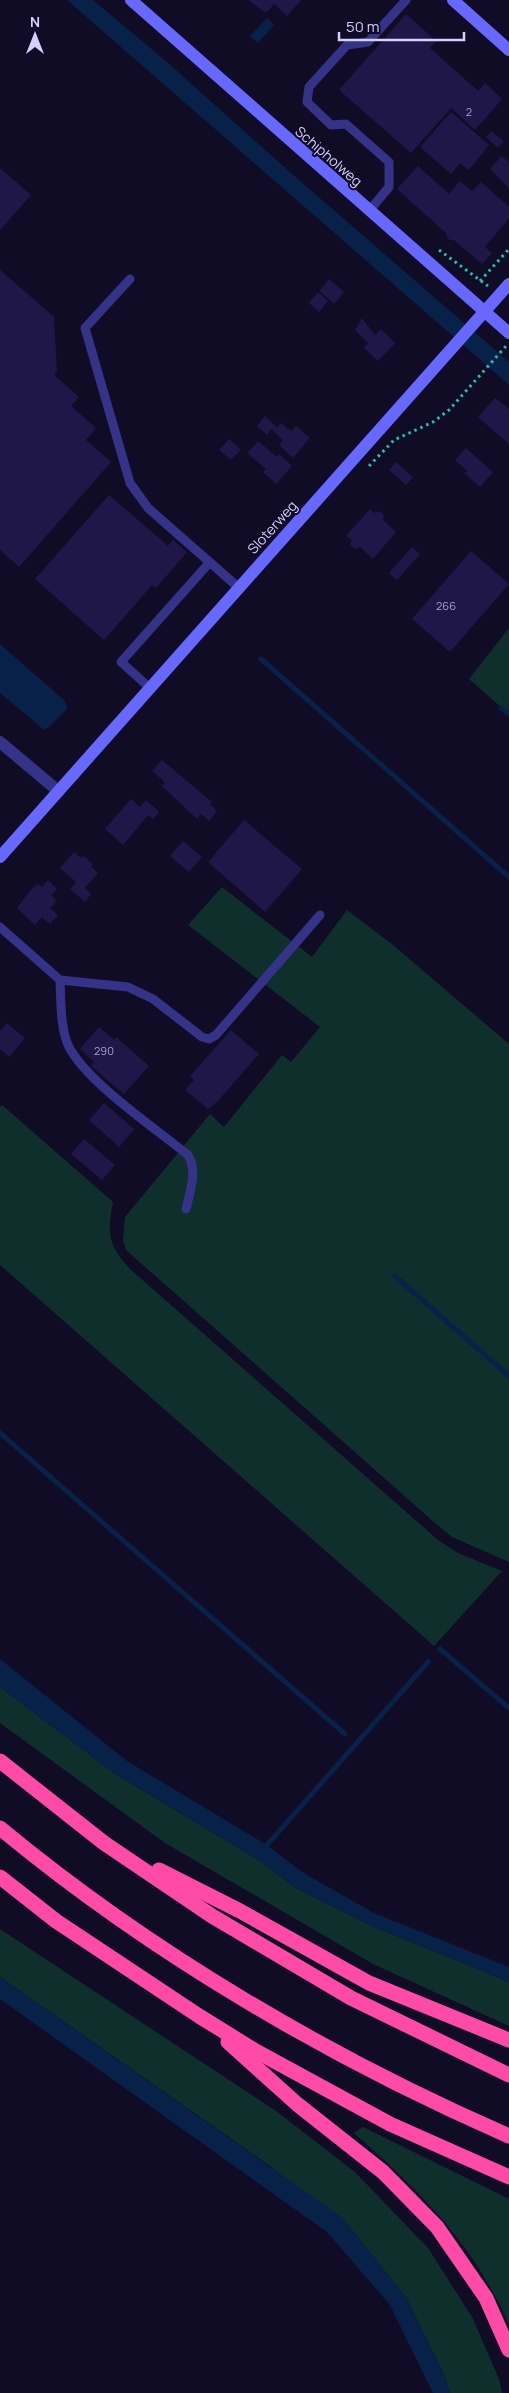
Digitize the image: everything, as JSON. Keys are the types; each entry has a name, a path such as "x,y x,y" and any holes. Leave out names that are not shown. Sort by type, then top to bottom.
{"highway":[{"path":"0,1761 104,1843 212,1916 351,1998 509,2075"},
{"path":"0,1828 32,1854 138,1931 309,2038 397,2085 509,2136"},
{"path":"104,1843 240,1911 369,1983 509,2040"},
{"path":"0,1877 56,1921 199,2016 254,2050 390,2124 509,2177"},
{"path":"199,2016 297,2104 382,2172 437,2227 486,2298 509,2350"}],"street":[{"name":"Schipholweg","path":"131,0 369,211 480,318 509,333"},
{"path":"460,2 509,50"},
{"name":"Sloterweg","path":"0,857 57,790 454,348 509,284"},
{"path":"0,742 57,790"}],"lane":[{"path":"369,211 388,187 389,162 346,124 331,125 307,102 309,87 347,45 368,42 406,0"},
{"path":"130,279 85,328 130,483 148,508 238,587"},
{"path":"150,688 121,662 210,562"},
{"path":"0,927 60,980 128,987 154,999 202,1037 209,1039 216,1035 320,916"},
{"path":"60,980 64,1025 68,1043 77,1060 92,1077 188,1155 193,1163 194,1173 186,1210"}],"path":[{"path":"480,280 509,249"},
{"path":"485,370 500,352"}],"green space":[{"path":"509,628 509,714 469,679"},
{"path":"222,887 312,957 347,910 393,945 509,1044 509,1562 452,1537 126,1250 123,1240 125,1217 210,1114 224,1127 282,1055 291,1062 320,1027 188,925"},
{"path":"2,1105 113,1202 110,1231 113,1246 130,1269 438,1540 458,1553 502,1571 434,1646 0,1265 0,1107"},
{"path":"0,1687 114,1773 258,1860 296,1888 370,1925 509,1982 509,2026 373,1964 165,1843 0,1723"},
{"path":"0,1929 276,2111 355,2172 428,2248 472,2317 499,2379 502,2393 450,2393 445,2377 406,2297 270,2166 0,1977"},
{"path":"363,2127 509,2199 509,2325 479,2269 443,2220 401,2176 354,2133"}],"water":[{"path":"67,0 93,0 167,62 291,173 509,362 509,385"},
{"path":"267,18 274,25 258,43 250,36"},
{"path":"0,644 65,701 67,709 48,728 43,729 0,693"},
{"path":"0,1659 127,1761 267,1845 302,1872 374,1913 509,1967 509,1982 370,1925 296,1888 258,1860 114,1773 0,1687"},
{"path":"0,1977 343,2218 406,2297 445,2377 450,2393 433,2393 390,2305 327,2232 0,1999"}],"building":[{"path":"248,0 301,0 287,16 274,4 266,13"},
{"path":"406,14 436,41 430,48 478,91 485,83 502,99 475,130 451,108 411,153 339,90"},
{"path":"451,112 489,145 469,170 460,163 451,174 420,147"},
{"path":"491,131 504,141 498,148 486,137"},
{"path":"501,156 509,162 509,188 490,169"},
{"path":"418,166 449,194 460,181 472,191 481,182 509,207 509,218 485,247 492,253 482,264 454,240 449,240 446,233 397,189"},
{"path":"0,168 31,195 0,230"},
{"path":"0,270 54,317 57,371 54,375 79,397 71,406 96,428 86,440 111,462 19,567 0,550"},
{"path":"329,279 344,292 334,304 319,291"},
{"path":"318,292 328,301 319,312 309,303"},
{"path":"362,318 375,335 381,329 395,343 378,361 364,348 368,343 355,330"},
{"path":"495,398 509,409 509,444 478,417"},
{"path":"265,416 277,427 281,423 291,431 296,426 310,438 293,458 279,445 283,440 271,429 267,435 257,426"},
{"path":"229,439 241,450 231,460 219,450"},
{"path":"258,441 277,457 279,454 292,466 276,484 263,472 266,469 247,453"},
{"path":"466,448 493,472 480,487 464,473 467,471 455,460"},
{"path":"396,462 413,477 406,485 389,470"},
{"path":"109,495 168,546 173,540 187,552 156,588 152,585 104,640 35,579"},
{"path":"370,509 374,513 379,511 384,515 383,520 396,532 373,559 360,547 355,549 350,545 352,540 346,536"},
{"path":"412,547 420,554 397,580 389,573"},
{"path":"471,551 509,584 450,652 412,619"},
{"path":"162,760 212,802 210,804 217,811 209,821 201,814 197,819 162,786 165,782 152,771"},
{"path":"131,799 140,807 146,800 159,812 153,819 148,815 123,845 105,829"},
{"path":"244,820 302,869 265,912 208,862"},
{"path":"183,841 202,857 189,872 170,856"},
{"path":"74,852 81,858 84,856 93,864 91,867 98,873 85,888 91,894 85,902 70,889 76,882 60,868"},
{"path":"48,880 57,889 51,895 57,901 50,908 58,915 50,924 42,917 35,925 17,908 30,891 38,884 42,887"},
{"path":"7,1023 25,1038 9,1057 0,1049 0,1031"},
{"path":"99,1027 114,1040 116,1037 149,1066 124,1094 91,1066 94,1062 80,1049"},
{"path":"231,1030 259,1054 218,1101 208,1109 185,1090 194,1080 190,1076"},
{"path":"104,1103 134,1129 119,1147 89,1120"},
{"path":"84,1139 115,1165 102,1180 71,1154"}],"waterway":[{"path":"261,659 509,877"},
{"path":"501,708 509,714"},
{"path":"395,1276 509,1376"},
{"path":"0,1433 345,1734"},
{"path":"440,1649 509,1708"},
{"path":"267,1845 428,1662"}]}
